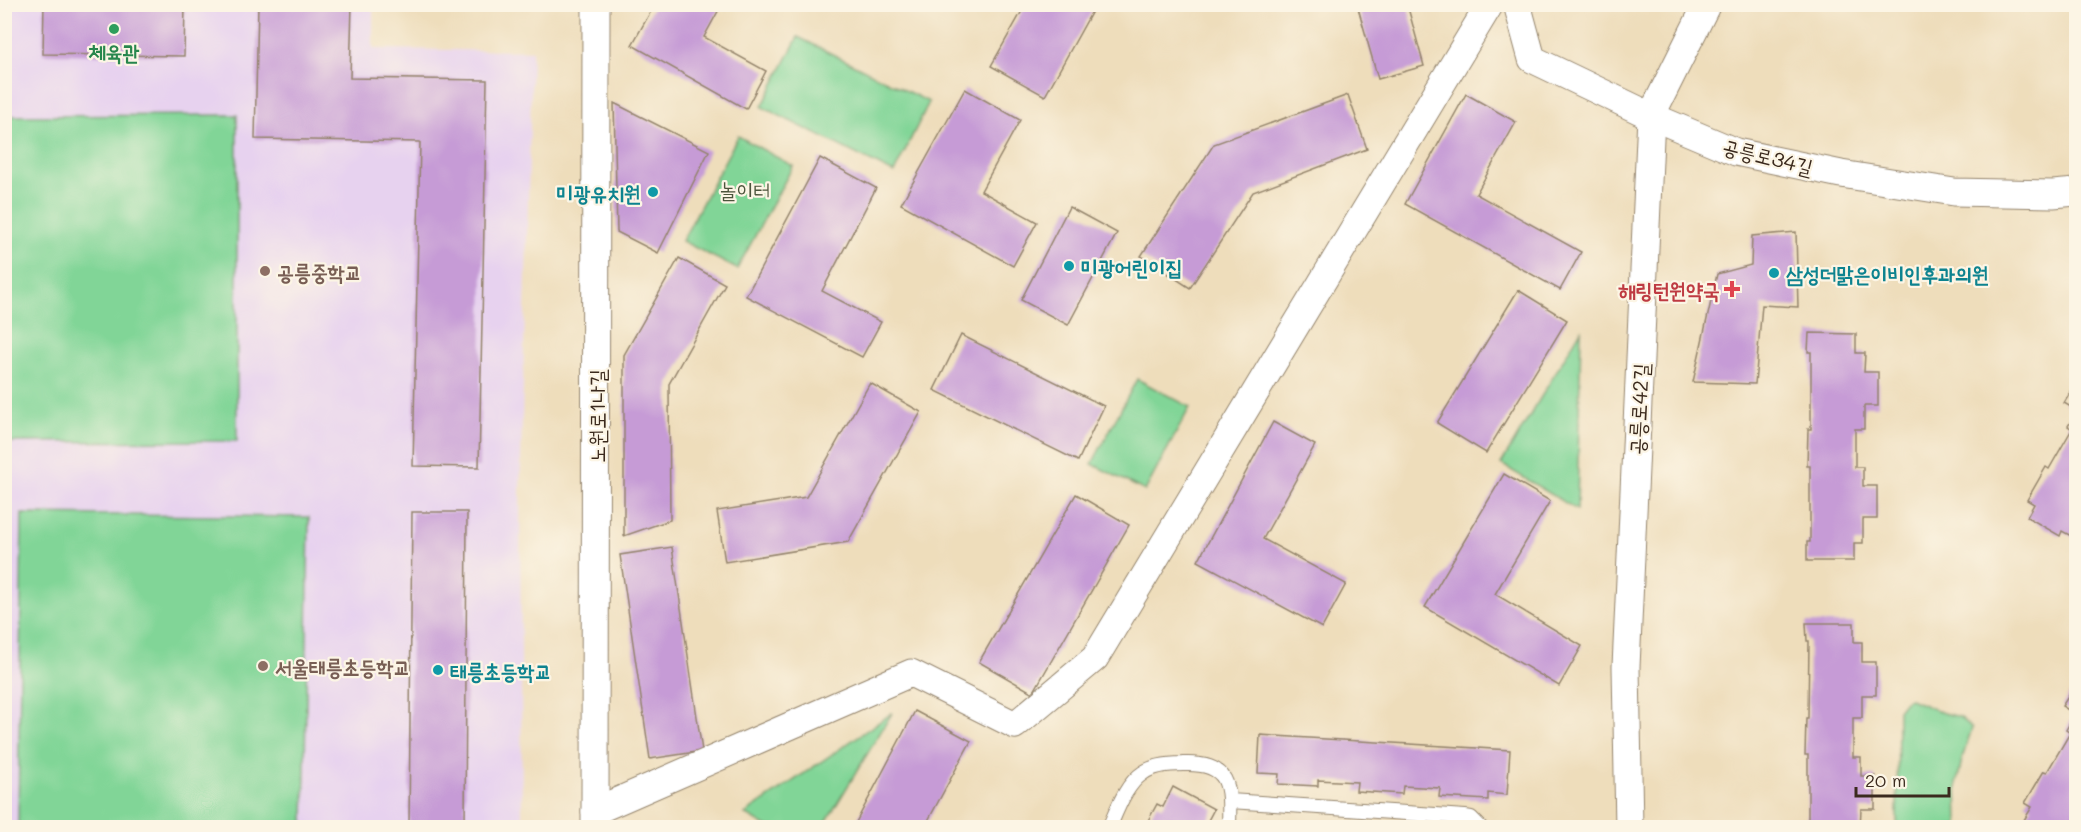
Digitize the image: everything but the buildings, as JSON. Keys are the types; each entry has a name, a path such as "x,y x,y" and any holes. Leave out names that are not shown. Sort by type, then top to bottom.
{"street":[{"name":"노원로1나길","path":"595,820 596,4"},
{"path":"595,820 911,673 1015,725 1095,658 1490,4"},
{"name":"공릉로34길","path":"1517,4 1532,59 1651,116 1736,152 1841,174 1954,192 2053,194 2076,192"},
{"name":"공릉로42길","path":"1629,828 1626,667 1651,116 1707,4"}],"lane":[{"path":"1108,828 1130,786 1142,773 1172,764 1200,763 1212,766 1221,773 1230,801 1229,828"},
{"path":"1230,801 1465,817 1471,818 1481,828"}],"shaded area":[{"path":"5,5 373,5 373,49 532,51 520,492 522,827 5,828"}],"green space":[{"path":"798,37 929,102 894,173 762,107"},
{"path":"237,115 237,441 5,442 5,116"},
{"name":"놀이터","path":"738,136 793,166 737,269 682,241"},
{"path":"1581,330 1577,510 1501,464"},
{"path":"1137,379 1190,407 1145,491 1092,464"},
{"path":"22,514 309,517 304,827 18,827"},
{"path":"1910,699 1943,713 1960,717 1972,728 1957,783 1958,827 1897,827 1898,710 1905,701"},
{"path":"892,713 823,827 767,827 745,814"}],"place":[{"name":"체육관","path":"114,29"},
{"name":"미광유치원","path":"653,192"},
{"name":"미광어린이집","path":"1069,266"},
{"name":"공릉중학교","path":"265,271"},
{"name":"삼성더맑은이비인후과의원","path":"1774,273"},
{"name":"해링턴원약국","path":"1732,289"},
{"name":"서울태릉초등학교","path":"263,666"},
{"name":"태릉초등학교","path":"438,670"}]}
